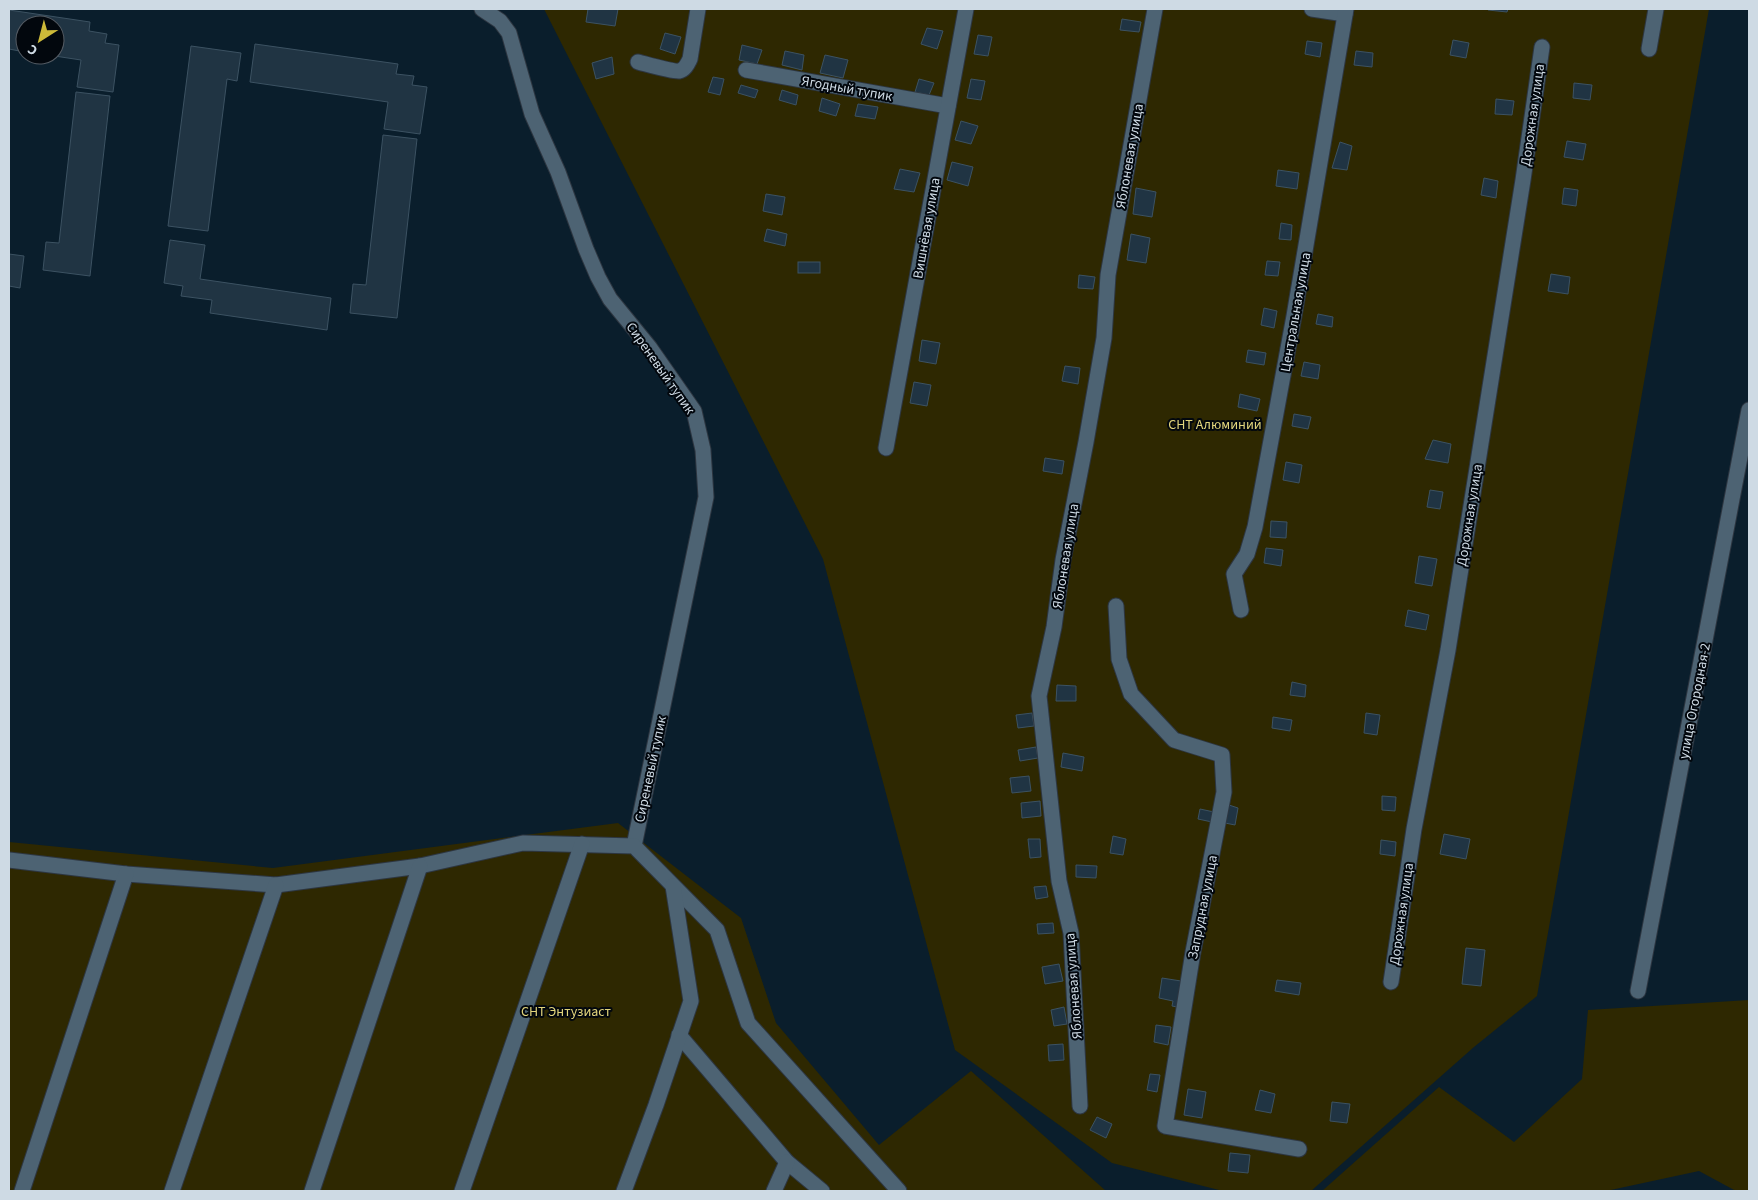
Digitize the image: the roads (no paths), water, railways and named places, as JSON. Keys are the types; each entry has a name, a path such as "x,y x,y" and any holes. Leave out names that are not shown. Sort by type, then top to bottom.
{"street":[{"name":"Сиреневый тупик","path":"482,9 500,21 509,32 532,114 558,172 598,277 610,299 650,348 694,411 703,450 706,497 634,846"},
{"path":"638,62 680,71 688,64 698,9"},
{"name":"Вишнёвая улица","path":"886,448 966,9"},
{"name":"Яблоневая улица","path":"1080,1106 1071,934 1059,881 1039,696 1054,627 1063,560 1104,338 1108,275 1155,9"},
{"path":"1312,9 1346,11"},
{"path":"1649,49 1656,9"},
{"name":"Центральная улица","path":"1241,610 1234,574 1247,554 1256,527 1346,11"},
{"name":"Дорожная улица","path":"1391,982 1414,829 1450,640 1523,180 1542,47"},
{"name":"Ягодный тупик","path":"746,70 948,106"},
{"name":"улица Огородная-2","path":"1638,991 1749,410"},
{"name":"Запрудная улица","path":"1116,606 1119,658 1131,694 1174,740 1222,755 1224,792 1193,952 1165,1126 1299,1149"},
{"path":"9,860 126,874 276,885 420,866 523,843 634,846 717,930 748,1023 899,1191"},
{"path":"462,1191 582,844"},
{"path":"312,1191 420,866"},
{"path":"22,1191 126,874"},
{"path":"172,1191 276,885"},
{"path":"624,1191 656,1105 691,1001 674,886"},
{"path":"679,1035 787,1162 822,1191"},
{"path":"774,1191 787,1162"}],"park label":[{"name":"СНТ Алюминий","path":"1215,424"},
{"name":"СНТ Энтузиаст","path":"566,1011"}]}
